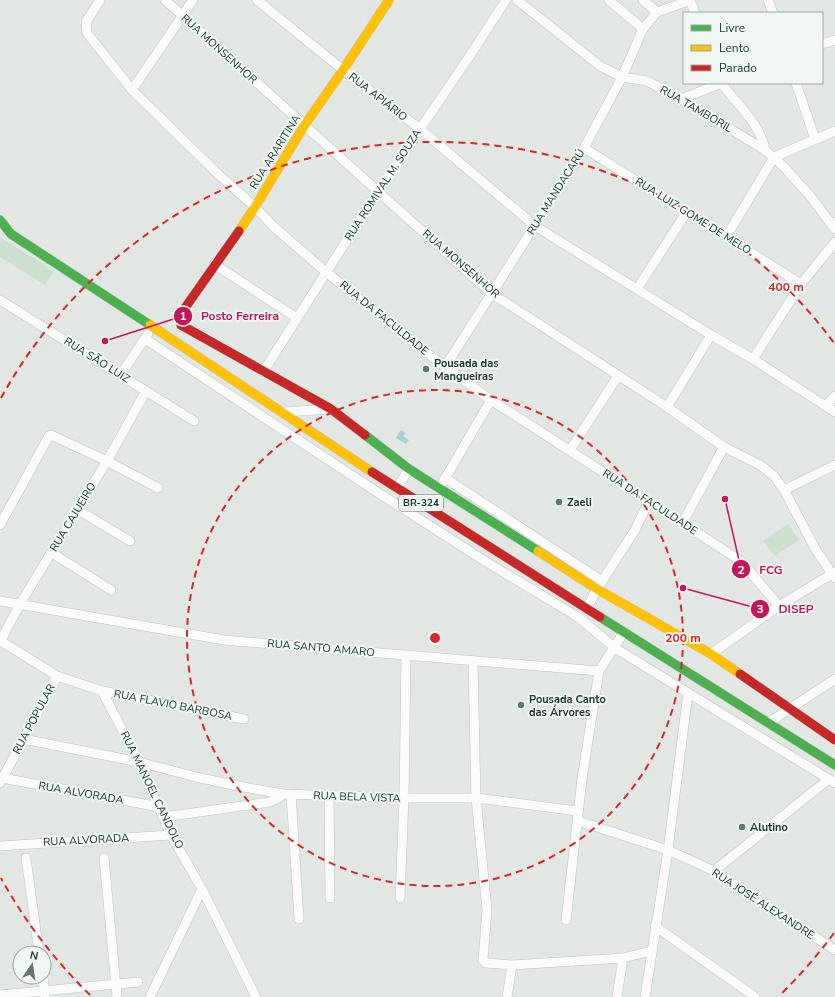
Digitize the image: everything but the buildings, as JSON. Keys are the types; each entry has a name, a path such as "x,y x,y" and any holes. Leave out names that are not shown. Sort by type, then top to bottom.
{"main road":[{"name":"RUA ARARITINA","path":"263,372 180,325 180,315 255,207 304,126 389,0"},
{"path":"0,220 11,234"},
{"path":"0,230 11,234"},
{"name":"BR-324","path":"11,234 284,412 397,488 835,765"},
{"path":"263,372 331,409 409,469 439,489 600,585 711,654 835,740"}],"street":[{"name":"RUA DA FACULDADE","path":"100,0 86,22 85,26 87,33 132,90 208,164 255,207 274,227 326,272 445,367 491,400 683,522 741,561 779,606"},
{"name":"RUA MONSENHOR","path":"165,0 491,293 668,407 724,447 760,465 774,476 784,490 816,550 834,575"},
{"path":"132,90 193,0"},
{"name":"RUA APIÁRIO","path":"257,0 343,70 419,128 535,226 711,335 753,359 835,412"},
{"name":"RUA ROMIVAL M. SOUZA","path":"263,372 419,128 471,54 506,0"},
{"name":"RUA TAMBORIL","path":"517,0 600,66 622,77 647,81 765,150 774,157 811,197 835,228"},
{"path":"609,0 643,29"},
{"path":"643,0 657,12 690,0 695,12"},
{"path":"768,0 773,12"},
{"name":"RUA MANDACARÚ","path":"445,367 584,148 622,77 643,29 657,12"},
{"path":"823,44 835,40"},
{"path":"681,100 719,84"},
{"name":"RUA TAMBORIL","path":"722,84 758,130 764,141 765,150"},
{"path":"796,84 815,139"},
{"path":"726,237 774,157 835,132"},
{"name":"RUA LUIZ GOME DE MELO","path":"584,148 801,284"},
{"path":"637,289 686,213"},
{"path":"753,359 801,284 835,242"},
{"path":"214,264 297,318"},
{"name":"RUA SÃO LUIZ","path":"0,300 121,374 194,421"},
{"path":"121,374 153,327"},
{"path":"668,407 711,335"},
{"path":"144,339 488,563 573,614 614,648 832,781 714,871"},
{"path":"570,450 618,376"},
{"name":"RUA CAJUEIRO","path":"0,642 20,604 107,461 146,391"},
{"path":"826,406 835,396"},
{"path":"439,489 491,400"},
{"path":"284,412 331,409"},
{"path":"0,525 49,436 55,436 158,488"},
{"path":"683,522 724,447"},
{"path":"784,490 835,465"},
{"path":"397,488 409,469"},
{"path":"445,478 600,585"},
{"path":"587,608 635,530 649,501"},
{"path":"0,504 8,509"},
{"path":"78,510 130,541"},
{"path":"52,553 111,590"},
{"path":"711,654 779,606 834,575"},
{"name":"RUA SANTO AMARO","path":"0,601 224,640 599,671"},
{"path":"566,920 578,811 599,671 624,632"},
{"name":"RUA FLAVIO BARBOSA","path":"0,642 57,676 102,691 244,719"},
{"path":"400,898 404,798 406,655"},
{"path":"473,661 476,798 487,910 483,960 486,963 512,965 623,958 651,951"},
{"name":"RUA POPULAR","path":"1,780 57,676"},
{"path":"768,723 835,679"},
{"name":"RUA MANOEL CANDOLO","path":"102,691 139,762 171,834 202,888 256,997"},
{"path":"645,997 668,850 688,693"},
{"name":"RUA BELA VISTA","path":"23,739 139,762 242,788 286,794 404,798 476,798 578,811"},
{"name":"RUA ALVORADA","path":"1,780 160,807"},
{"path":"164,817 270,802 286,794 299,919"},
{"path":"329,795 330,898"},
{"name":"RUA JOSÉ ALEXANDRE","path":"578,821 668,850 714,871 835,950"},
{"name":"RUA ALVORADA","path":"0,846 171,834"},
{"path":"26,858 38,945"},
{"path":"104,858 117,997"},
{"path":"150,997 202,888"},
{"path":"655,926 755,997"},
{"path":"617,997 623,958"},
{"path":"507,997 512,965"},
{"path":"0,996 45,994 115,983 138,982"}],"green space":[{"path":"0,238 54,271 45,285 0,257"},
{"path":"788,524 799,540 775,556 763,541"}],"water":[{"path":"401,430 406,433 403,436 409,440 406,444 396,438"}],"traffic: fast":[{"path":"0,220 11,234 150,325"},
{"path":"365,435 409,469 538,551"},
{"path":"600,617 835,765"}],"traffic: slow":[{"path":"239,231 304,126 389,0"},
{"path":"150,325 372,472"},
{"path":"538,551 597,589 711,654 740,674"}],"traffic: jam":[{"path":"239,231 180,315 181,325 331,409 365,435"},
{"path":"372,472 600,617"},
{"path":"740,674 835,740"}],"place":[{"name":"Posto Ferreira","path":"105,341"},
{"name":"Pousada das Mangueiras","path":"426,369"},
{"name":"FCG","path":"725,499"},
{"name":"Zaeli","path":"559,502"},
{"name":"DISEP","path":"683,588"},
{"name":"Pousada Canto das Árvores","path":"521,705"},
{"name":"Alutino","path":"742,827"}]}
